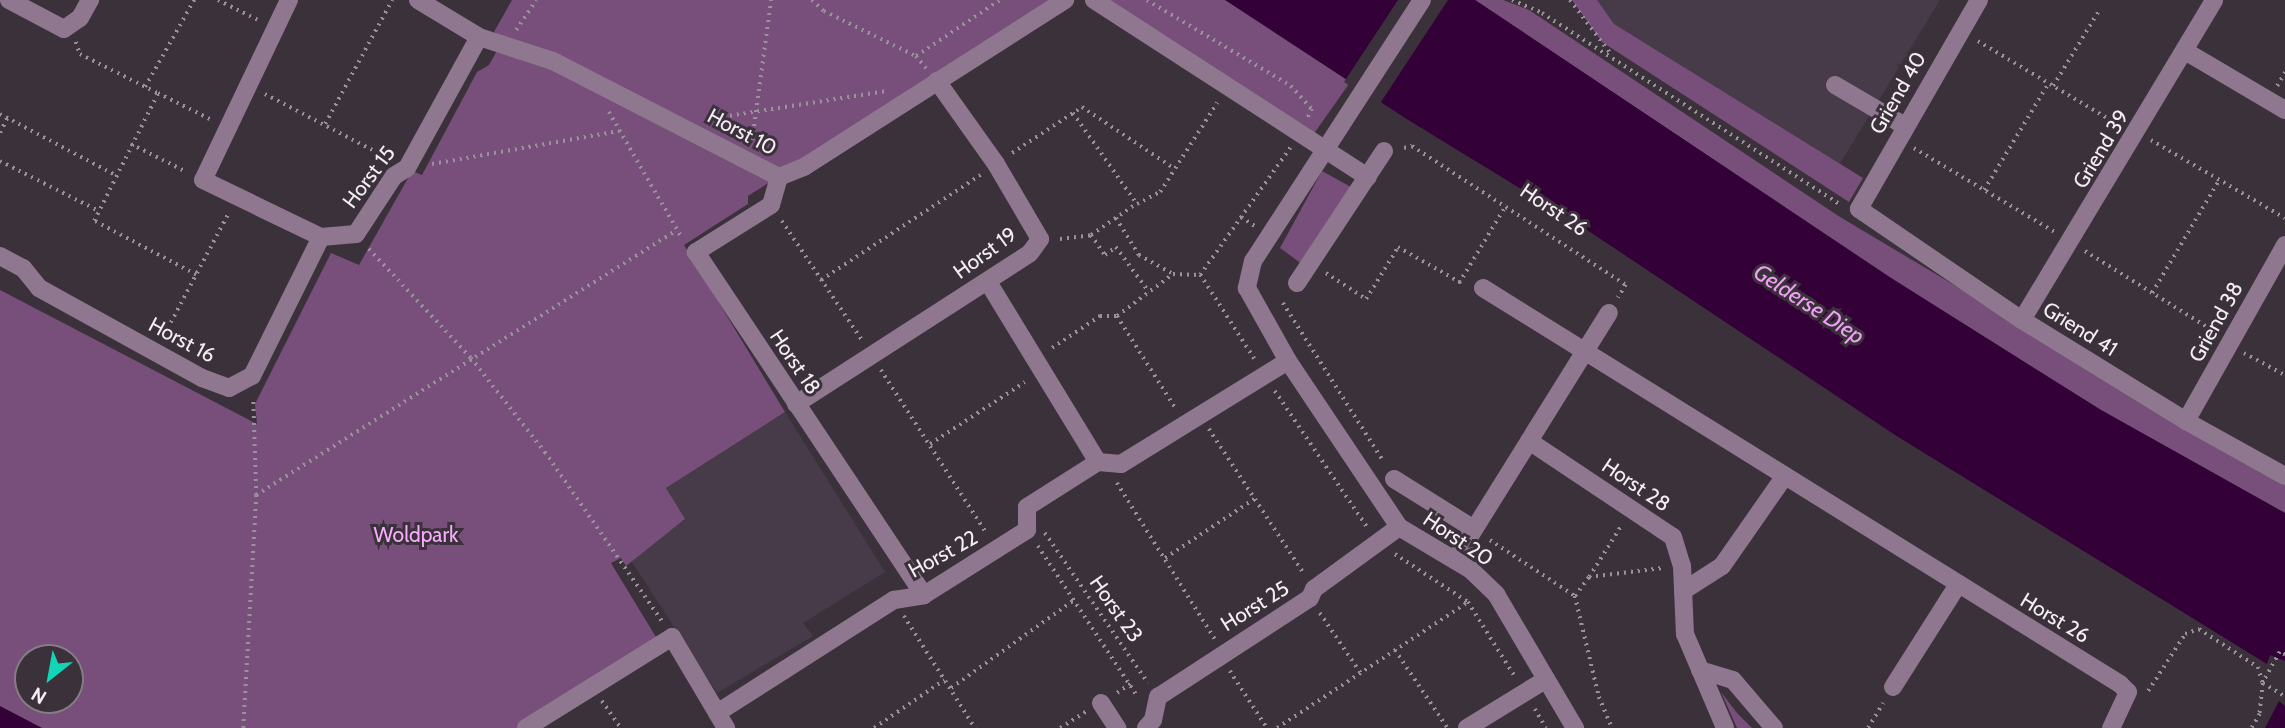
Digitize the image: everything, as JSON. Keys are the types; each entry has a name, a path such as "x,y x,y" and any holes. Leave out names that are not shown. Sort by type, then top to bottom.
{"street":[{"path":"9,0 64,29 90,0"},
{"path":"252,376 321,237 202,180 289,0"},
{"name":"Horst 10","path":"418,0 479,37 553,61 779,177 804,167 1065,0"},
{"path":"1094,0 1230,85 1368,177"},
{"name":"Horst 20","path":"1422,0 1253,261 1247,288 1288,361 1399,527 1455,560 1496,594 1575,728"},
{"name":"Griend 40","path":"1859,209 1979,0"},
{"name":"Griend 39","path":"2022,320 2138,134 2214,0"},
{"name":"Horst 15","path":"321,237 356,234 394,176 407,168 479,37"},
{"path":"2185,51 2285,110"},
{"name":"Horst 19","path":"796,404 988,282 1030,253 1040,239 996,164 937,81"},
{"path":"1835,85 1905,126"},
{"path":"1297,283 1384,151"},
{"path":"696,252 771,205 779,177"},
{"name":"Griend 41","path":"1859,209 2022,320 2186,421 2285,476"},
{"name":"Griend 38","path":"2186,421 2285,245"},
{"name":"Horst 18","path":"696,252 924,595"},
{"name":"Horst 16","path":"0,256 23,268 39,288 155,352 229,388 252,376"},
{"path":"988,282 1098,462"},
{"name":"Horst 26","path":"1483,288 1584,354 2128,692"},
{"path":"1455,560 1609,313"},
{"path":"1027,530 1027,508 1098,462 1121,464 1288,361"},
{"name":"Horst 28","path":"1529,441 1673,537 1682,566 1685,634 1725,728"},
{"path":"1683,591 1722,566 1784,477"},
{"name":"Horst 20","path":"1394,479 1474,530"},
{"name":"Horst 25","path":"1158,697 1312,594 1399,527"},
{"name":"Horst 22","path":"672,637 722,721 894,600 924,595 1027,530"},
{"path":"1893,687 1956,586"},
{"path":"526,728 672,637"},
{"path":"1700,670 1733,680 1774,728"},
{"path":"1467,728 1545,680"},
{"path":"2111,728 2128,692"},
{"path":"1150,724 1158,697"},
{"path":"1101,703 1117,728"}],"path":[{"path":"145,87 194,0"},
{"path":"218,0 275,29"},
{"path":"325,124 392,0"},
{"path":"505,46 537,0"},
{"path":"751,162 752,115 771,0"},
{"path":"812,0 824,11 916,56 937,81"},
{"path":"916,56 1000,0"},
{"path":"1147,0 1291,86 1312,109 1301,132"},
{"path":"1512,0 1542,13 1614,58 1834,202 1859,209"},
{"path":"1570,0 1614,58"},
{"path":"1984,190 2098,12"},
{"path":"71,24 80,54 227,127"},
{"path":"1961,31 2285,218"},
{"path":"593,81 675,231 696,252"},
{"path":"247,85 407,168 619,131"},
{"path":"1040,239 1091,235 1160,192 1230,85"},
{"path":"673,122 752,115 898,88"},
{"path":"158,93 105,194 94,221 196,275"},
{"path":"821,280 1082,107 1175,169"},
{"path":"1073,113 1137,204"},
{"path":"0,114 115,175"},
{"path":"0,133 8,118"},
{"path":"131,144 202,180"},
{"name":"Horst 26","path":"1384,151 1412,146 1626,285 1609,313"},
{"path":"0,161 97,210"},
{"path":"2152,293 2219,180"},
{"path":"155,352 238,195"},
{"path":"771,205 873,356 997,549"},
{"path":"1459,283 1506,205"},
{"path":"1116,218 1139,255 1173,274 1200,275"},
{"path":"256,495 675,231"},
{"path":"356,234 471,358 545,452 672,637"},
{"path":"1091,235 1105,255 1116,247 1149,292"},
{"path":"1310,263 1366,299 1398,247 1459,283 1483,288"},
{"path":"930,444 1039,365 1100,316 1117,316 1173,274"},
{"path":"1264,321 1283,303 1297,283"},
{"path":"1283,303 1394,479"},
{"path":"1117,316 1254,499 1362,675"},
{"path":"2230,346 2285,376"},
{"path":"243,728 256,495 252,376"},
{"path":"1116,482 1216,640 1220,656 1267,728"},
{"path":"1165,558 1254,499"},
{"name":"Horst 23","path":"1027,508 1158,697"},
{"path":"1612,728 1599,696 1575,596 1632,509"},
{"name":"Horst 23","path":"1027,530 1074,600 1150,724"},
{"name":"Horst 20","path":"1474,530 1575,596"},
{"path":"1589,577 1682,566"},
{"path":"894,600 975,728"},
{"path":"951,688 1074,600"},
{"path":"1277,728 1362,675 1468,602"},
{"path":"2128,692 2151,691 2185,634 2199,629 2258,667 2263,683 2260,714 2252,728"},
{"path":"1395,650 1447,728"},
{"path":"2263,683 2280,652 2285,655"},
{"path":"874,728 945,679"},
{"path":"2263,683 2285,696"},
{"path":"593,687 621,728"},
{"path":"1868,728 1893,687"}],"shaded area":[{"path":"1593,0 1940,0 1833,175 1613,37"},
{"path":"785,412 885,572 803,623 813,636 717,693 630,559 685,520 666,488"}],"green space":[{"name":"Woldpark","path":"512,0 1053,0 748,196 748,204 684,245 785,412 666,488 685,519 626,566 621,558 611,563 662,647 525,728 0,728 0,290 257,424 255,404 331,253 359,265 412,171 422,175 477,72 489,65 504,38 494,32"},
{"path":"1110,0 1408,0 1313,135"},
{"path":"1475,0 1503,0 1529,10 1840,217 2285,482 2285,513 2101,410 1891,278"},
{"path":"1572,0 1597,0 1614,24 1863,178 1849,202 1602,42"},
{"path":"1322,171 1351,187 1302,264 1280,248"},
{"path":"1721,692 1737,713 1752,728 1737,728"}],"water":[{"name":"Gelderse Diep","path":"1225,0 1475,0 1891,278 2101,410 2285,513 2285,661 2270,655 2267,664 1895,435 1572,220 1405,118"},
{"path":"2279,701 2285,706 2285,728 2265,728"},
{"path":"0,706 42,728 0,728"}],"pier":[{"path":"1398,0 1448,0 1379,105 1344,82"}]}
